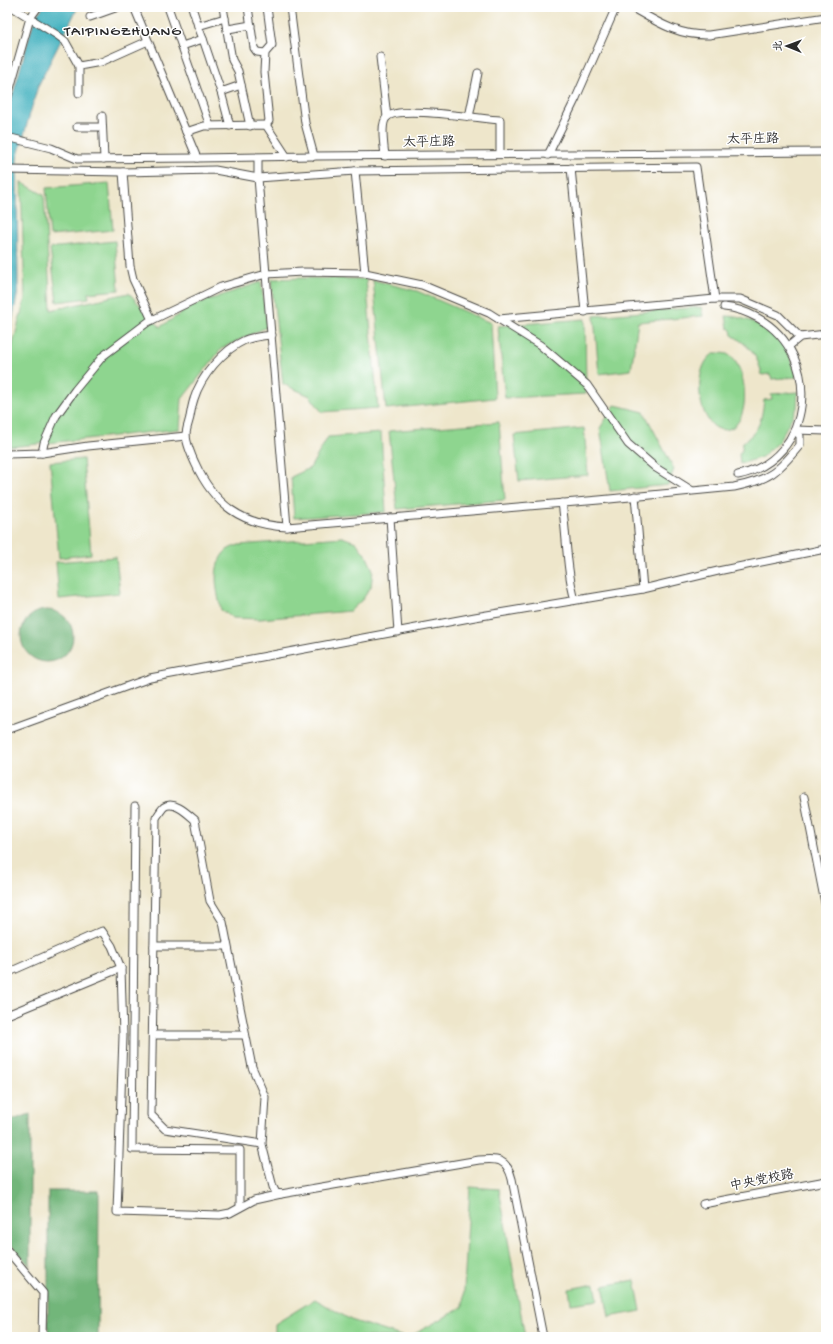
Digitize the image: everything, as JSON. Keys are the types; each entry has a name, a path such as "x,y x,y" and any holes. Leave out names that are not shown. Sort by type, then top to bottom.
{"street":[{"path":"12,7 58,35 65,42 79,66 78,93"},
{"path":"7,99 38,7"},
{"path":"90,18 118,7"},
{"path":"134,7 197,158"},
{"path":"168,7 210,126"},
{"path":"192,7 221,92 230,126"},
{"path":"223,7 228,29 232,60 238,71 250,126"},
{"path":"248,7 254,48 257,52 265,52 272,45 267,7"},
{"path":"290,7 305,123 314,156"},
{"path":"548,154 576,98 616,7"},
{"path":"631,7 671,29 690,35 699,36 826,17"},
{"path":"198,26 225,18"},
{"path":"228,29 251,25"},
{"path":"182,46 203,39"},
{"path":"79,66 101,62 148,42"},
{"path":"265,52 264,72 269,121 266,125"},
{"path":"380,57 387,117 383,125 385,156"},
{"path":"469,117 478,73"},
{"path":"221,92 241,85"},
{"path":"387,117 394,113 411,112 500,120 500,154"},
{"path":"102,116 104,158"},
{"path":"186,132 204,126 266,125"},
{"path":"266,125 288,157"},
{"path":"77,127 102,127"},
{"name":"太平庄路","path":"7,137 51,148 77,159 826,152"},
{"path":"258,158 258,178 287,527"},
{"path":"7,170 123,172 215,170 258,178 355,171 696,167 715,299"},
{"path":"571,168 586,312"},
{"path":"355,171 365,273"},
{"path":"123,172 130,266 133,278 152,320"},
{"path":"42,453 44,443 56,416 103,356 152,320 221,287 266,274 303,272 365,273 422,285 489,313 540,345 587,386 628,444 656,468 691,490"},
{"path":"499,319 715,299 740,299 778,314 800,337"},
{"path":"724,307 744,310 770,324 789,346 800,373 802,402 795,430 779,454 756,470 738,475"},
{"path":"272,334 246,339 223,354 205,377 194,398 186,436 199,472 218,498 232,511 245,518 272,526 287,527 562,503 752,484 781,468 800,445 800,436 795,430"},
{"path":"789,346 800,337 826,334"},
{"path":"795,430 826,431"},
{"path":"8,454 42,453 88,446 186,436"},
{"path":"635,496 643,589"},
{"path":"562,503 566,529 571,587 575,600"},
{"path":"390,518 398,632"},
{"path":"7,730 150,678 475,617 643,589 718,571 825,549 826,546"},
{"path":"804,797 826,908"},
{"path":"262,1144 165,1130 152,1115 156,818 164,807 171,805 180,808 195,820 210,901 223,922 252,1067 265,1096 262,1144 273,1187 276,1193 281,1194"},
{"path":"135,806 132,1149 240,1150 240,1207"},
{"path":"7,972 102,931 112,946 121,968 123,1036 118,1212 220,1215 230,1213 254,1200 281,1194 479,1160 499,1160 506,1165 511,1175 543,1337"},
{"path":"154,946 227,946"},
{"path":"7,1015 121,968"},
{"path":"153,1035 245,1035"},
{"name":"中央党校路","path":"703,1204 826,1181"},
{"path":"7,1250 43,1293 42,1337"}],"green space":[{"path":"21,182 44,195 51,310 129,293 160,327 194,305 261,282 267,327 222,348 182,399 180,429 10,447 11,351 25,299"},
{"path":"109,183 113,230 50,236 46,188"},
{"path":"115,241 119,290 88,293 89,298 57,302 50,248"},
{"path":"271,279 366,279 378,408 322,412 310,396 283,384"},
{"path":"373,280 417,291 491,323 495,398 386,409"},
{"path":"701,307 703,316 638,322 631,370 599,374 594,316"},
{"path":"726,316 743,319 759,325 774,335 787,351 797,377 772,379 770,374 762,375 758,362 752,351 732,335 731,330 728,328"},
{"path":"585,319 586,394 505,398 498,326"},
{"path":"715,353 727,354 734,360 743,380 744,405 741,416 736,424 729,429 719,429 710,423 704,412 701,399 700,385 702,372 707,360"},
{"path":"798,392 797,408 779,441 762,457 740,464 739,453 742,451 742,443 753,434 759,425 764,400 772,399 771,394"},
{"path":"615,405 644,412 674,469 668,485 610,491 600,428"},
{"path":"499,422 505,500 397,509 389,431"},
{"path":"584,428 588,475 519,481 514,435"},
{"path":"381,433 386,512 294,518 291,477 310,468 328,437"},
{"path":"83,459 91,554 59,558 50,462"},
{"path":"342,537 356,542 367,557 373,570 371,587 362,600 350,611 260,619 233,618 221,610 216,578 218,563 228,549 239,545"},
{"path":"116,557 120,593 59,599 56,562"},
{"path":"42,610 52,610 66,617 73,631 73,641 66,655 52,662 42,662 32,658 25,651 21,641 21,631 25,621 32,614"},
{"path":"30,1114 30,1266 9,1242 7,1242 7,1122"},
{"path":"470,1187 499,1189 525,1337 409,1337 463,1307"},
{"path":"48,1191 99,1191 98,1337 48,1337"},
{"path":"635,1280 641,1311 609,1317 603,1286"},
{"path":"595,1284 598,1300 571,1304 569,1289"},
{"path":"315,1299 351,1320 404,1337 275,1337 275,1324"}],"water":[{"path":"43,7 78,7 38,86 17,159 18,291 7,347 7,115 35,17"}],"district":[{"name":"TAIPINGZHUANG","path":"123,32"}]}
